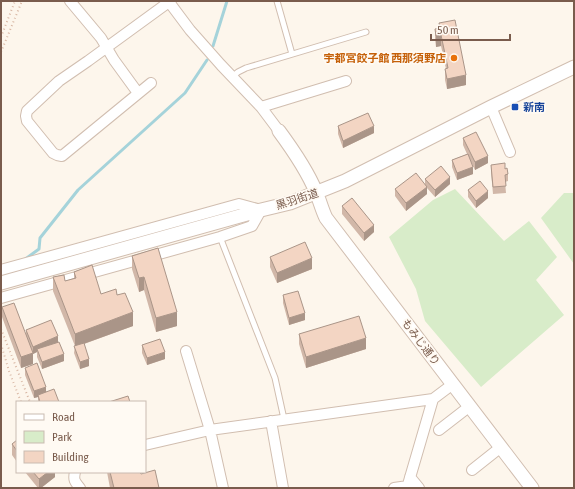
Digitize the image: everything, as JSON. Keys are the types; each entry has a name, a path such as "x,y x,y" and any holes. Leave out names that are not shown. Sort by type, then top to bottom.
{"street":[{"path":"70,1 101,38 106,48 138,93"},
{"path":"150,84 62,156 53,153 27,121 27,111 60,81 169,2 190,30 261,107 279,131"},
{"name":"黒羽街道","path":"1,283 290,203 317,193 345,181 490,107 574,67"},
{"path":"261,107 346,81"},
{"path":"490,107 510,152"},
{"name":"もみじ通り","path":"279,131 306,170 317,193 326,218 532,488"},
{"path":"1,270 239,204 261,210 252,226 1,298"},
{"path":"186,351 210,430 223,488"},
{"path":"146,445 210,430 432,399 454,384"},
{"path":"408,483 432,399"},
{"path":"439,430 470,406"},
{"path":"272,421 284,488"},
{"path":"472,470 501,447"},
{"path":"75,473 75,482 80,488"},
{"path":"394,488 408,483 419,488"}],"lane":[{"path":"277,1 292,54"},
{"path":"232,77 246,68 366,32"},
{"path":"220,236 275,378 284,419"}],"path":[{"path":"1,36 15,1"},
{"path":"1,52 22,1"},
{"path":"1,329 30,401"},
{"path":"1,344 9,371 21,401"}],"green space":[{"path":"455,189 504,241 529,221 557,257 536,280 564,315 481,387 425,321 416,289 389,237 433,200"},
{"path":"564,193 574,193 574,264 541,218"}],"building":[{"path":"455,20 466,75 447,79 445,69 448,68 441,35 436,36 435,29 440,28 439,23"},
{"path":"368,113 374,126 343,141 338,126"},
{"path":"476,132 488,156 475,162 463,138"},
{"path":"468,154 473,167 457,173 452,160"},
{"path":"505,163 505,169 507,168 508,174 505,175 506,186 493,187 491,165"},
{"path":"441,166 450,177 435,190 425,179"},
{"path":"416,173 427,187 406,203 395,189"},
{"path":"480,181 488,191 476,201 468,190"},
{"path":"352,198 374,225 364,233 342,206"},
{"path":"305,242 312,258 277,273 270,257"},
{"path":"158,248 177,312 156,318 144,277 139,278 132,256"},
{"path":"92,265 101,294 116,289 117,295 125,293 133,312 75,334 53,277 64,275 65,281 76,278 74,272"},
{"path":"298,291 305,313 289,318 283,295"},
{"path":"14,303 33,353 21,357 2,307"},
{"path":"359,316 366,338 306,357 299,334"},
{"path":"51,320 58,336 33,347 26,330"},
{"path":"160,339 165,352 147,358 142,345"},
{"path":"59,342 64,354 42,362 37,349"},
{"path":"84,343 89,359 80,362 74,346"},
{"path":"37,363 46,387 34,391 25,368"},
{"path":"54,389 59,401 40,401 38,395"},
{"path":"128,396 130,401 112,401"},
{"path":"16,441 16,450 12,444"},
{"path":"155,470 159,488 114,488 110,473 141,474"},
{"path":"34,473 47,473 39,479"}],"waterway":[{"path":"213,46 227,1"},
{"path":"24,260 39,249 40,238 78,190 185,93 207,60"}],"place":[{"name":"宇都宮餃子館 西那須野店","path":"454,58"},
{"name":"新南","path":"515,107"}]}
